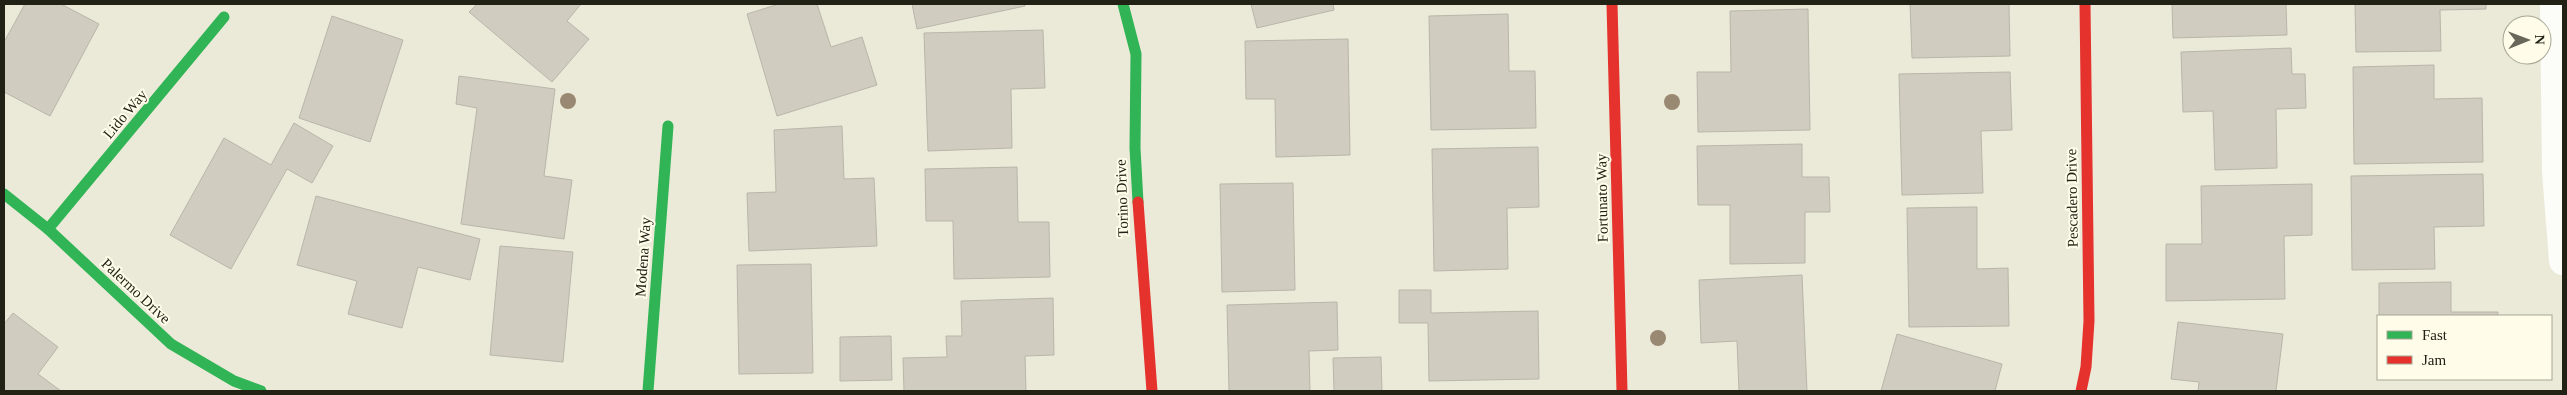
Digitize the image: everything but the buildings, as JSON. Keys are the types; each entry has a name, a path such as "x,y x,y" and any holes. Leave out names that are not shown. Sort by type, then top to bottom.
{"street":[{"name":"Torino Drive","path":"1123,4 1136,54 1135,148 1139,231 1152,391"},
{"name":"Fortunato Way","path":"1612,4 1622,391"},
{"name":"Pescadero Drive","path":"2081,391 2086,366 2089,322 2085,4"},
{"path":"2554,4 2563,261"},
{"name":"Lido Way","path":"48,229 224,17"},
{"name":"Modena Way","path":"648,391 668,126"},
{"name":"Palermo Drive","path":"4,194 48,229 171,344 234,381 261,391"}],"traffic: fast":[{"path":"1123,4 1136,54 1135,148 1138,202"},
{"path":"48,229 224,17"},
{"path":"648,391 668,126"},
{"path":"4,194 48,229 171,344 234,381 261,391"}],"traffic: jam":[{"path":"1612,4 1622,391"},
{"path":"2081,391 2086,367 2089,321 2085,4"},
{"path":"1138,202 1152,391"}]}
